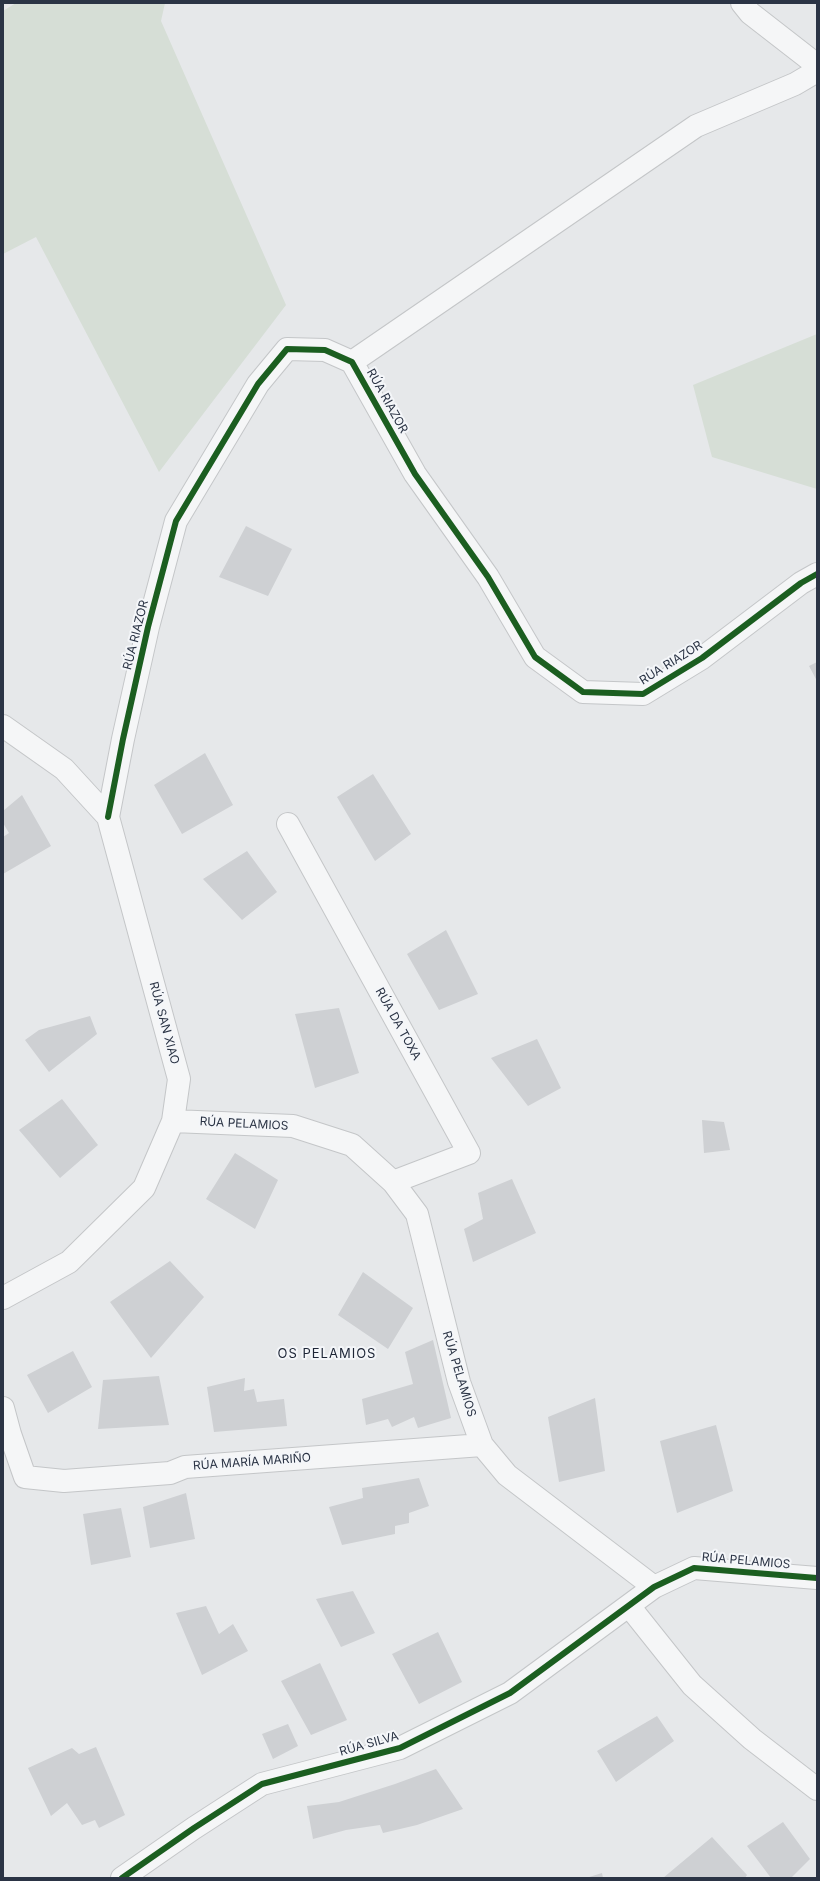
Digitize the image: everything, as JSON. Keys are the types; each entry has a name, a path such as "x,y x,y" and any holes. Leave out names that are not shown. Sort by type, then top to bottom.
{"street":[{"path":"742,3 750,13 817,65"},
{"path":"352,362 696,126 795,84 817,71"},
{"name":"RÚA RIAZOR","path":"108,817 123,739 148,627 176,521 258,384 287,349 325,350 352,362 415,474 488,577 535,657 583,692 643,694 702,658 801,583 817,574"},
{"name":"RÚA SAN XIAO","path":"3,726 64,769 108,817 179,1079 174,1121 144,1188 69,1262 3,1298"},
{"name":"RÚA DA TOXA","path":"288,824 469,1152 393,1182"},
{"name":"RÚA PELAMIOS","path":"174,1121 293,1126 352,1145 393,1182 417,1214 459,1382 482,1445 507,1475 654,1587 694,1568 817,1578"},
{"name":"RÚA MARÍA MARIÑO","path":"3,1408 10,1434 25,1477 64,1481 170,1473 185,1467 482,1445"},
{"name":"RÚA SILVA","path":"122,1878 194,1828 262,1784 400,1748 510,1693 654,1587"},
{"path":"629,1606 692,1685 752,1739 817,1789"}],"shaded area":[{"path":"16,3 165,3 161,21 286,305 159,472 36,237 3,254 3,11"},
{"path":"817,334 817,489 712,457 693,385"}],"building":[{"path":"246,526 292,549 268,596 219,577"},
{"path":"817,662 817,681 809,666"},
{"path":"205,753 233,805 182,834 154,785"},
{"path":"373,774 411,834 375,861 337,797"},
{"path":"22,795 51,846 3,874 3,837 9,833 3,823 3,811"},
{"path":"247,851 277,892 242,920 203,879"},
{"path":"446,930 478,994 439,1010 407,954"},
{"path":"339,1008 359,1073 315,1088 295,1014"},
{"path":"90,1016 97,1034 49,1072 25,1040 39,1030"},
{"path":"537,1039 561,1088 528,1106 491,1058"},
{"path":"62,1099 98,1145 60,1178 19,1130"},
{"path":"702,1120 724,1122 730,1150 704,1153"},
{"path":"235,1153 278,1180 255,1229 206,1199"},
{"path":"512,1179 536,1233 473,1262 464,1229 483,1219 478,1193"},
{"path":"170,1261 204,1297 151,1358 110,1302"},
{"path":"363,1272 413,1308 388,1349 338,1315"},
{"path":"433,1340 451,1418 418,1428 414,1417 392,1427 388,1419 366,1425 362,1399 413,1384 405,1352"},
{"path":"73,1351 92,1387 48,1413 27,1375"},
{"path":"159,1376 169,1425 98,1429 103,1380"},
{"path":"245,1378 244,1391 254,1389 257,1402 284,1399 287,1426 214,1432 207,1387"},
{"path":"595,1398 605,1471 559,1482 548,1417"},
{"path":"716,1425 733,1491 677,1513 660,1441"},
{"path":"419,1478 429,1506 409,1513 409,1523 395,1526 395,1534 342,1545 329,1507 363,1498 362,1488"},
{"path":"186,1493 195,1539 150,1548 143,1507"},
{"path":"121,1508 131,1557 91,1565 83,1514"},
{"path":"353,1591 375,1633 341,1647 316,1599"},
{"path":"206,1606 219,1634 233,1624 248,1651 202,1675 176,1613"},
{"path":"438,1632 462,1682 419,1704 392,1654"},
{"path":"320,1663 347,1720 311,1735 281,1681"},
{"path":"657,1716 674,1741 616,1782 597,1751"},
{"path":"288,1724 298,1746 273,1759 262,1734"},
{"path":"96,1747 125,1815 99,1828 95,1820 82,1825 67,1803 51,1816 28,1768 72,1748 79,1754"},
{"path":"436,1769 463,1809 417,1825 383,1833 380,1825 346,1830 313,1839 307,1806 339,1802"},
{"path":"783,1822 810,1859 791,1878 771,1878 747,1846"},
{"path":"712,1837 747,1875 745,1878 663,1878"},
{"path":"602,1873 603,1878 586,1878"}],"cycle path":[{"path":"108,817 123,739 148,627 176,521 258,384 287,349 325,350 352,362 415,474 488,577 535,657 583,692 643,694 702,658 801,583 817,574"},
{"path":"122,1878 194,1828 262,1784 400,1748 510,1693 654,1587 694,1568 817,1578"}],"district":[{"name":"OS PELAMIOS","path":"327,1354"}]}
